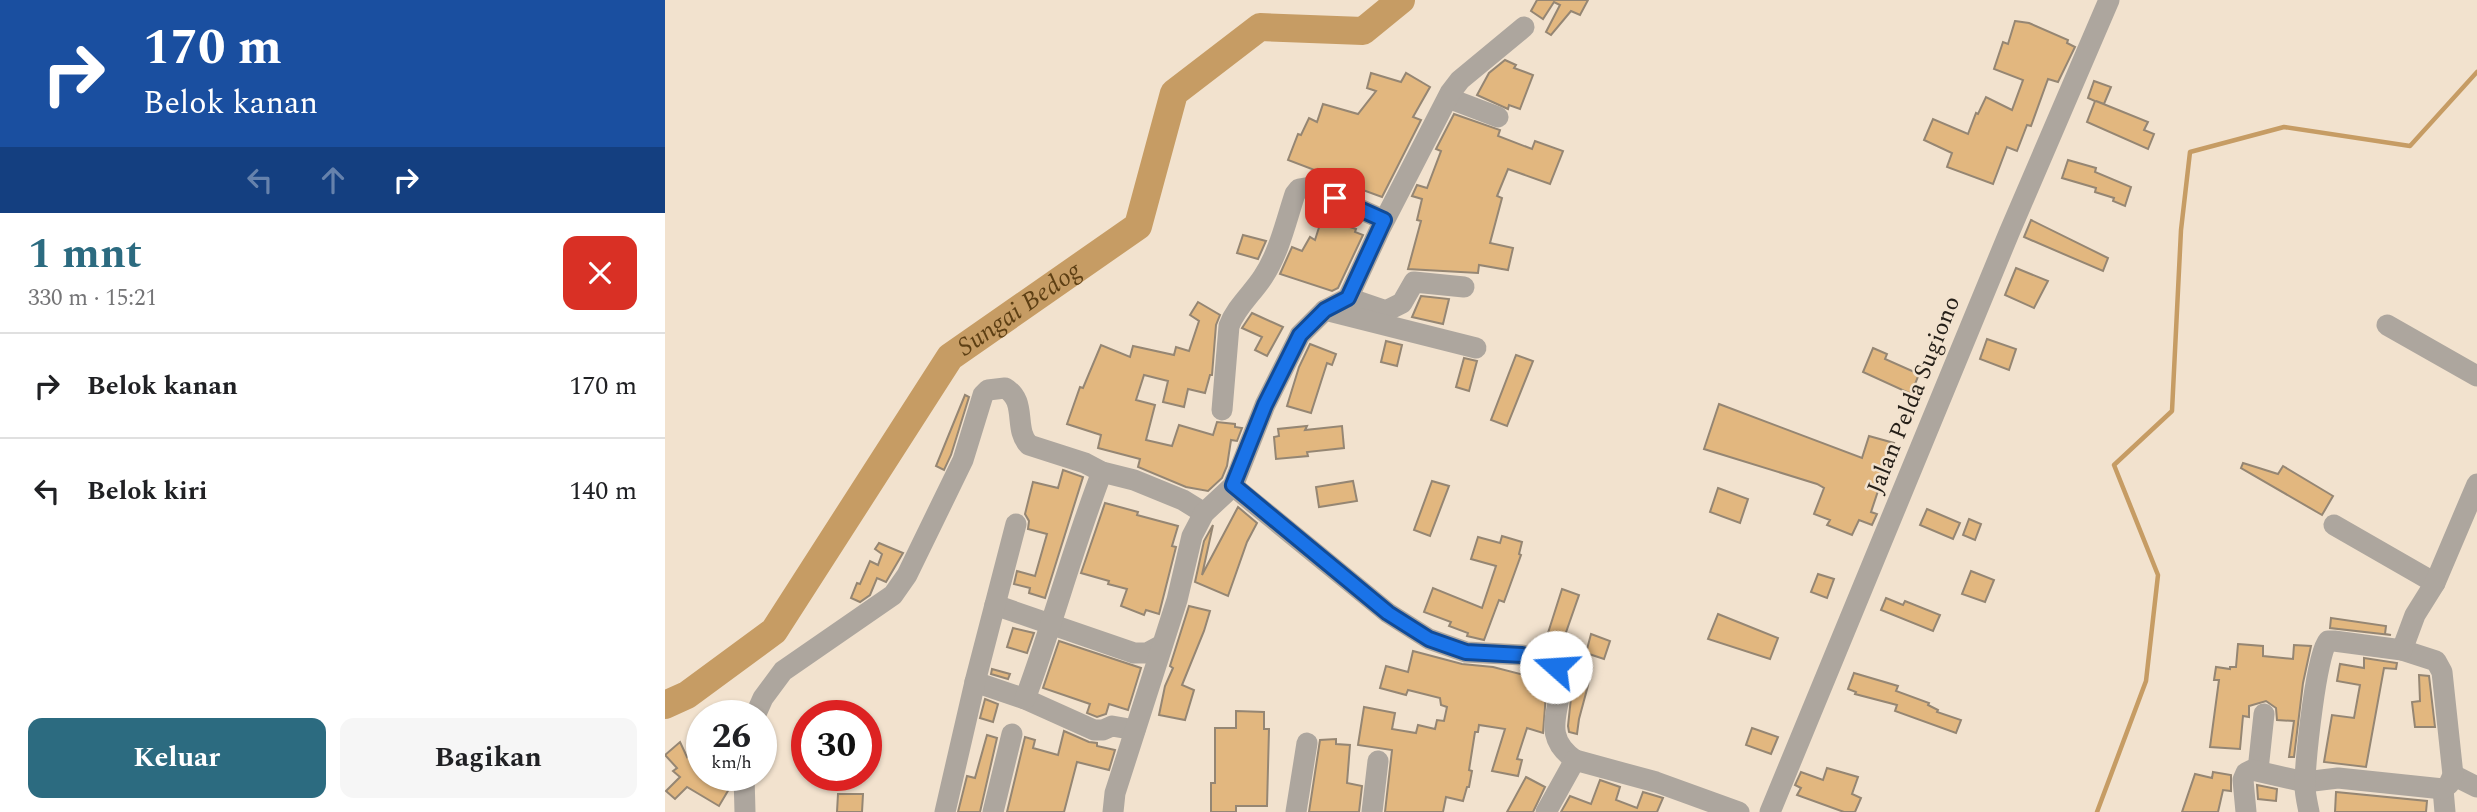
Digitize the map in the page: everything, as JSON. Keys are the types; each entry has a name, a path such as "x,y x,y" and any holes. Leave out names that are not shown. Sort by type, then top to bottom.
{"street":[{"name":"Jalan Pelda Sugiono","path":"1770,812 2008,233 2109,0"},
{"path":"1113,812 1115,793 1177,600 1192,536 1204,513 1233,485 1265,405 1300,335 1325,310 1348,298 1384,220 1459,80 1524,27"},
{"path":"1448,98 1498,117"},
{"path":"1221,410 1229,326 1233,314 1263,278 1272,262 1299,189 1311,187 1384,220"},
{"path":"1348,298 1386,311 1402,303 1414,282 1464,287"},
{"path":"1325,310 1476,348"},
{"path":"2387,325 2477,376"},
{"path":"762,700 783,671 893,595 907,575 963,460 983,395 989,390 1005,388 1017,399 1022,433 1029,445 1084,463 1102,472 1134,480 1183,500 1204,513"},
{"path":"1025,699 1085,515 1102,472"},
{"path":"2402,650 2415,615 2435,583 2477,484"},
{"path":"1233,485 1388,613 1429,639 1466,652 1522,655 1556,667 1561,678 1553,727 1556,741 1565,753 1575,760 1656,782 1739,812"},
{"path":"945,812 1016,524"},
{"path":"2334,525 2435,583"},
{"path":"995,605 1134,653 1147,653 1162,645"},
{"path":"2309,812 2305,782 2317,674 2323,646 2334,640 2402,650 2436,661 2442,671 2448,782 2445,812"},
{"path":"975,682 1025,699 1094,730 1112,726 1135,730"},
{"path":"2259,770 2264,714"},
{"path":"993,812 1012,734"},
{"path":"1296,812 1307,743"},
{"path":"1546,812 1575,760"},
{"path":"1372,812 1378,761"},
{"path":"2246,812 2243,780 2246,773 2259,770 2305,782 2338,778 2448,782 2477,787"},
{"path":"744,791 745,812"}],"building":[{"path":"1537,0 1588,0 1580,15 1571,11 1551,35 1546,32 1560,5 1554,2 1543,19 1531,11"},
{"path":"2015,21 2029,23 2068,40 2067,43 2075,47 2058,82 2048,79 2031,126 2027,125 2017,151 2007,147 1993,184 1947,167 1952,153 1924,140 1933,119 1968,134 1986,97 2012,110 2023,80 1994,69 2003,42 2008,44"},
{"path":"1505,60 1516,65 1514,68 1533,75 1520,109 1509,105 1508,109 1477,95 1489,73"},
{"path":"1371,73 1401,82 1406,73 1430,87 1413,117 1421,120 1382,197 1363,190 1361,195 1347,189 1350,183 1288,160 1298,134 1301,135 1309,118 1317,122 1323,104 1358,114 1376,91 1367,88"},
{"path":"2094,81 2111,87 2104,104 2096,101 2148,122 2144,130 2154,134 2148,149 2087,122 2095,101 2088,98"},
{"path":"1454,114 1500,130 1498,136 1532,149 1535,141 1563,151 1550,184 1508,169 1497,196 1502,198 1490,243 1513,248 1508,270 1479,265 1478,273 1408,269 1421,221 1417,220 1422,199 1412,196 1417,185 1427,188 1441,151 1436,149"},
{"path":"2068,160 2096,168 2095,172 2131,187 2125,206 2113,201 2114,198 2095,192 2096,188 2062,178"},
{"path":"1322,218 1356,229 1355,232 1363,235 1338,288 1332,291 1280,274 1292,247 1302,251 1310,237 1315,240"},
{"path":"2031,220 2108,258 2103,271 2024,237"},
{"path":"1243,235 1266,241 1258,259 1237,253"},
{"path":"2016,268 2048,281 2034,308 2005,295"},
{"path":"1421,296 1449,299 1443,324 1412,317"},
{"path":"1198,302 1220,315 1216,325 1212,375 1205,393 1188,389 1184,407 1163,402 1168,381 1144,375 1136,400 1155,405 1146,440 1172,446 1179,425 1213,435 1217,422 1235,424 1235,427 1242,428 1237,441 1231,440 1222,478 1208,491 1186,487 1138,467 1140,459 1098,448 1101,435 1067,424 1080,387 1083,388 1101,345 1130,357 1133,346 1174,355 1176,347 1189,351 1199,321 1190,315"},
{"path":"1252,313 1283,327 1267,356 1255,350 1262,337 1242,328"},
{"path":"1987,339 2016,349 2009,370 1980,359"},
{"path":"1386,341 1402,345 1397,366 1381,362"},
{"path":"1310,344 1336,354 1332,365 1327,363 1311,413 1287,406 1299,367"},
{"path":"1873,348 1887,354 1885,359 1919,374 1911,394 1863,372"},
{"path":"1516,355 1533,361 1507,426 1491,420"},
{"path":"1464,358 1477,361 1469,391 1456,387"},
{"path":"965,395 969,397 944,470 936,466"},
{"path":"1719,404 1862,458 1869,436 1894,443 1871,512 1877,514 1872,525 1859,520 1852,535 1827,525 1830,520 1814,514 1824,488 1704,449"},
{"path":"1307,426 1305,430 1342,426 1344,448 1307,452 1308,456 1276,459 1274,437 1279,436 1278,429"},
{"path":"2243,463 2278,474 2283,466 2333,496 2322,515 2241,468"},
{"path":"1063,470 1083,477 1045,598 1029,593 1030,588 1014,584 1017,571 1035,576 1047,534 1028,529 1029,521 1025,514 1033,482 1058,488"},
{"path":"1353,481 1357,501 1319,507 1316,487"},
{"path":"1432,481 1449,486 1430,536 1414,530"},
{"path":"1718,488 1748,499 1740,523 1710,512"},
{"path":"1105,503 1178,526 1172,546 1176,547 1159,614 1146,610 1144,615 1121,606 1127,589 1081,573"},
{"path":"1238,507 1257,523 1247,542 1228,596 1195,582 1204,541 1213,525 1202,575"},
{"path":"1927,509 1960,523 1953,539 1920,525"},
{"path":"1969,519 1981,524 1975,540 1963,535"},
{"path":"1502,536 1522,542 1521,555 1504,602 1499,600 1484,640 1467,636 1468,633 1449,626 1451,622 1424,612 1433,588 1482,608 1496,566 1471,559 1478,537 1500,543"},
{"path":"879,543 903,553 886,582 877,578 870,595 860,602 851,598 870,561 878,565 882,554 875,549"},
{"path":"1971,571 1994,580 1985,602 1962,594"},
{"path":"1818,574 1834,579 1827,598 1811,592"},
{"path":"1562,589 1579,595 1564,638 1548,633"},
{"path":"1886,598 1903,605 1905,601 1940,615 1933,631 1881,610"},
{"path":"1189,606 1210,611 1182,685 1194,690 1185,720 1159,715 1165,686 1173,668 1170,666"},
{"path":"1718,614 1778,638 1770,659 1708,639"},
{"path":"2331,618 2386,626 2385,634 2391,635 2330,628"},
{"path":"1013,628 1034,633 1027,653 1007,647"},
{"path":"1591,634 1610,641 1604,659 1586,653"},
{"path":"1059,641 1141,668 1128,710 1109,704 1106,714 1097,717 1087,713 1090,704 1043,688"},
{"path":"2238,644 2263,646 2263,656 2293,659 2294,645 2311,646 2303,683 2294,757 2289,757 2294,721 2277,720 2276,708 2266,701 2249,706 2249,717 2243,716 2240,749 2210,747 2219,680 2214,680 2216,667 2236,667"},
{"path":"1413,651 1547,681 1543,733 1527,728 1517,759 1522,760 1518,776 1492,771 1505,729 1479,725 1478,732 1475,732 1469,787 1463,801 1446,797 1443,812 1385,812 1392,750 1358,745 1364,707 1395,713 1392,729 1416,733 1418,725 1435,729 1437,720 1444,721 1447,707 1441,705 1440,698 1408,690 1406,695 1380,688 1386,666 1408,672"},
{"path":"2364,658 2397,663 2396,669 2384,668 2366,767 2324,762 2332,715 2354,718 2360,685 2337,681 2340,664 2364,668"},
{"path":"992,669 1010,674 1008,679 991,674"},
{"path":"1577,673 1590,678 1577,734 1569,732 1568,726 1573,679"},
{"path":"1854,673 1898,686 1896,691 1929,703 1937,712 1961,720 1956,733 1895,711 1897,705 1855,694 1856,692 1848,689"},
{"path":"2419,675 2429,676 2435,727 2415,727 2412,702 2420,701"},
{"path":"985,699 998,704 993,722 980,718"},
{"path":"1236,711 1264,712 1264,729 1269,729 1267,806 1236,806 1236,812 1211,812 1211,783 1215,783 1215,728 1236,728"},
{"path":"1752,728 1778,737 1771,754 1746,745"},
{"path":"1064,731 1097,743 1097,746 1115,750 1109,770 1077,762 1064,812 1007,812 1025,737 1035,740 1033,748 1058,755"},
{"path":"987,735 997,738 980,812 958,812 967,776 975,778"},
{"path":"1336,739 1336,744 1350,745 1347,783 1362,786 1359,812 1309,812 1320,740"},
{"path":"680,742 686,755 686,788 675,799 666,791 680,777 673,771 677,768 665,755"},
{"path":"1827,768 1858,777 1852,794 1861,798 1855,812 1844,812 1797,795 1801,788 1795,785 1801,772 1823,780"},
{"path":"2213,772 2231,775 2231,791 2223,790 2218,812 2182,812 2195,774 2212,778"},
{"path":"1526,777 1545,787 1533,812 1507,812"},
{"path":"1600,780 1620,787 1616,800 1637,808 1643,792 1663,798 1657,812 1561,812 1570,796 1591,804"},
{"path":"2257,785 2277,789 2276,801 2258,799"},
{"path":"694,791 728,791 719,806"},
{"path":"2336,792 2427,801 2426,812 2335,812"},
{"path":"838,794 863,794 862,812 837,812"}],"waterway":[{"name":"Sungai Bedog","path":"665,705 687,695 774,631 950,357 1138,226 1174,93 1260,27 1363,31 1401,0"},
{"path":"2097,812 2146,681 2158,575 2114,465 2172,411 2181,230 2190,152 2284,127 2410,146 2477,72"}],"route":[{"path":"1335,198 1384,220 1348,298 1325,310 1300,335 1265,405 1233,485 1388,613 1429,639 1466,652 1522,655 1556,667"}]}
